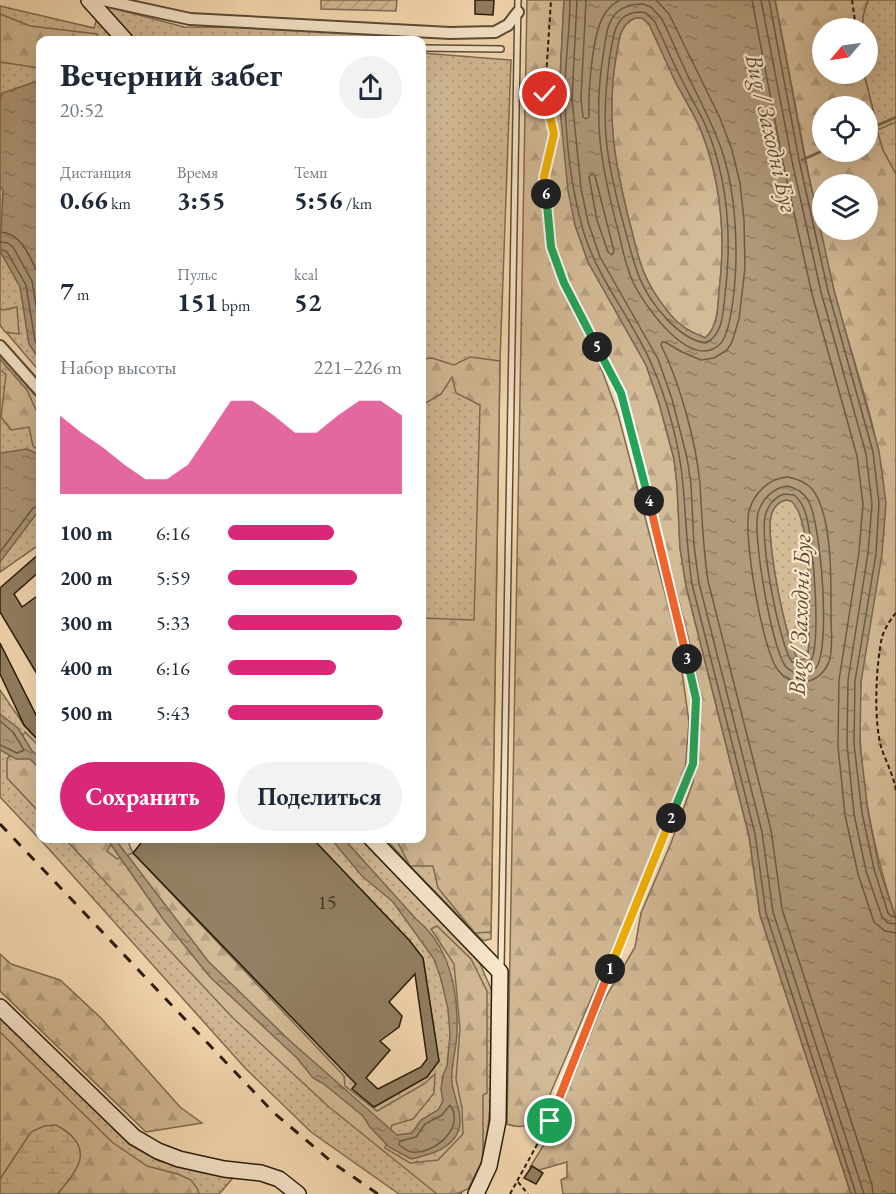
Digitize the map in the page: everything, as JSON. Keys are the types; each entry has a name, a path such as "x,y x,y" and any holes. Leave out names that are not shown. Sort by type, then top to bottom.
{"main road":[{"path":"89,0 121,36"},
{"path":"376,843 501,972 498,1121 489,1166 476,1194"},
{"path":"0,1007 134,1137 158,1151 179,1159 261,1173 279,1179 298,1194"}],"street":[{"path":"103,0 190,19 450,33 495,33 508,25 518,12"},
{"path":"0,346 36,386"}],"lane":[{"path":"501,972 518,0"},
{"path":"449,49 450,33"},
{"path":"426,48 501,50"}],"path":[{"path":"510,1194 550,1121 693,764 696,699 661,546 621,393 564,283 551,247 544,177 554,134 545,94 551,0"},
{"path":"852,0 855,18"},
{"path":"896,613 882,636 876,702 876,717 882,749 893,773 896,790"},
{"path":"518,1182 528,1194"}],"green space":[{"path":"321,0 397,0 396,11 321,9"},
{"path":"527,0 564,0 559,99 575,225 588,262 646,365 659,403 674,459 680,548 686,586 749,836 760,915 851,1194 563,1194 561,1180 567,1177 567,1162 532,1172 530,1167 550,1135 604,1000 635,947 641,913 671,843 693,782 699,720 699,688 689,641 626,395 573,290 564,294 597,357 618,414 678,643 689,722 685,772 633,901 539,1120 523,1126 507,1124"},
{"path":"775,0 868,0 863,18 812,18 812,84 866,84 870,96 812,96 812,162 878,162 878,130 883,150 896,174 896,919 872,832 860,743 861,683 879,571 885,501 871,421 822,240 878,240 878,174 812,174 812,192"},
{"path":"868,0 896,0 896,174 883,150 878,130 878,96 870,96 866,84 878,84 878,18 863,18"},
{"path":"101,5 184,27 357,28 368,36 36,36 36,367 0,325 0,6 94,28"},
{"path":"0,14 30,26 97,34 98,36 36,36 36,68 0,62"},
{"path":"635,18 642,18 649,24 700,128 713,168 720,208 722,250 716,316 713,329 705,338 676,321 661,303 649,283 639,258 620,182 612,121 613,79 621,34 626,25"},
{"path":"426,53 511,60 500,361 491,939 483,941 390,843 426,843"},
{"path":"896,122 896,174 883,150 878,130"},
{"path":"17,307 19,334 5,332 0,325 0,308 3,310"},
{"path":"0,355 36,396 36,547 0,572"},
{"path":"470,357 500,361 491,932 475,933 438,888 433,866 410,866 398,843 426,843 426,618 474,620 480,405 456,393 452,377 441,394 426,403 426,359 432,358 454,365"},
{"path":"0,359 27,390 36,410 36,448 33,446 29,427 11,430 1,417 6,374 0,370"},
{"path":"791,500 798,510 806,546 809,642 808,656 802,660 799,660 788,635 771,544 772,513 778,504"},
{"path":"0,690 24,725 36,738 36,835 0,797"},
{"path":"25,732 36,743 36,809 7,778 7,759"},
{"path":"43,843 129,843 133,853 356,1084 352,1089 374,1107 427,1077 439,1061 423,958 409,940 316,843 366,843 477,957 492,991 491,1096 486,1149 461,1194 399,1194 311,1132 245,1068"},
{"path":"69,843 112,843 107,851 117,859 133,853 344,1076 345,1086 377,1111 424,1084 435,1074 434,1093 413,1119 392,1125 385,1148 410,1163 438,1160 463,1134 462,1108 456,1079 460,1029 454,964 431,929 437,926 471,959 487,991 487,1093 483,1095 483,1159 468,1189 456,1194 437,1194 329,1107 233,1018"},
{"path":"0,954 11,964 60,980 101,1018 180,1107 202,1123 146,1132 0,991"},
{"path":"0,1018 130,1145 159,1161 233,1178 219,1194 0,1194"},
{"path":"0,1032 112,1142 147,1166 191,1180 199,1194 0,1194"},
{"path":"56,1125 76,1141 80,1149 78,1166 57,1194 0,1194 0,1179 31,1132 44,1126"}],"water":[{"name":"Bug / Заходні Буг","path":"564,0 775,0 812,191 812,240 823,240 834,290 879,451 886,503 882,554 861,682 860,744 868,812 879,867 896,919 896,1194 851,1194 760,915 749,836 686,586 680,548 674,459 659,403 646,365 588,262 575,225 568,191 559,99","holes":["635,18 642,18 649,24 700,128 717,188 722,229 721,270 713,329 705,338 676,321 661,303 649,283 639,258 620,182 612,121 613,79 623,29","786,500 791,501 798,511 803,527 808,567 809,642 808,656 802,660 799,660 788,635 771,544 772,513 778,504"]},
{"path":"36,82 36,354 29,344 20,287 0,251 3,190 0,186 0,99 2,93"},
{"path":"27,449 36,453 36,514 0,562 0,453"},
{"path":"0,714 18,728 36,754 36,765 30,759 16,759 0,750"},
{"path":"110,843 118,843 208,961 289,1040 397,1135 412,1133 421,1120 438,1110 443,1101 441,1089 447,1066 450,1035 448,1009 434,959 393,902 362,876 334,843 348,843 428,930 437,942 450,971 457,1017 452,1083 460,1117 459,1129 452,1142 433,1153 411,1159 389,1147 363,1116 324,1084 313,1078 297,1058 210,977 163,919"}],"building":[{"path":"475,0 494,0 493,15 475,14"},
{"path":"36,556 36,575 14,594 22,607 36,597 36,672 0,612 0,588"},
{"path":"0,643 36,715 36,738 24,725 0,674"},
{"path":"141,843 317,843 409,940 423,958 439,1061 427,1077 374,1107 352,1089 356,1084 133,853","holes":["415,974 427,1059 421,1067 378,1089 366,1078 390,1050 380,1041 399,1027 402,1016 389,1002"]},
{"path":"532,1166 543,1173 536,1184 524,1178"}],"waterway":[{"path":"878,125 896,117"},
{"name":"Bug / Заходні Буг","path":"802,160 812,156"}],"railway":[{"path":"0,824 273,1112 333,1163 378,1194"}],"route":[{"path":"545,94 554,134 544,177 551,247 564,283 621,393 661,546 696,699 693,764 550,1121"}]}
